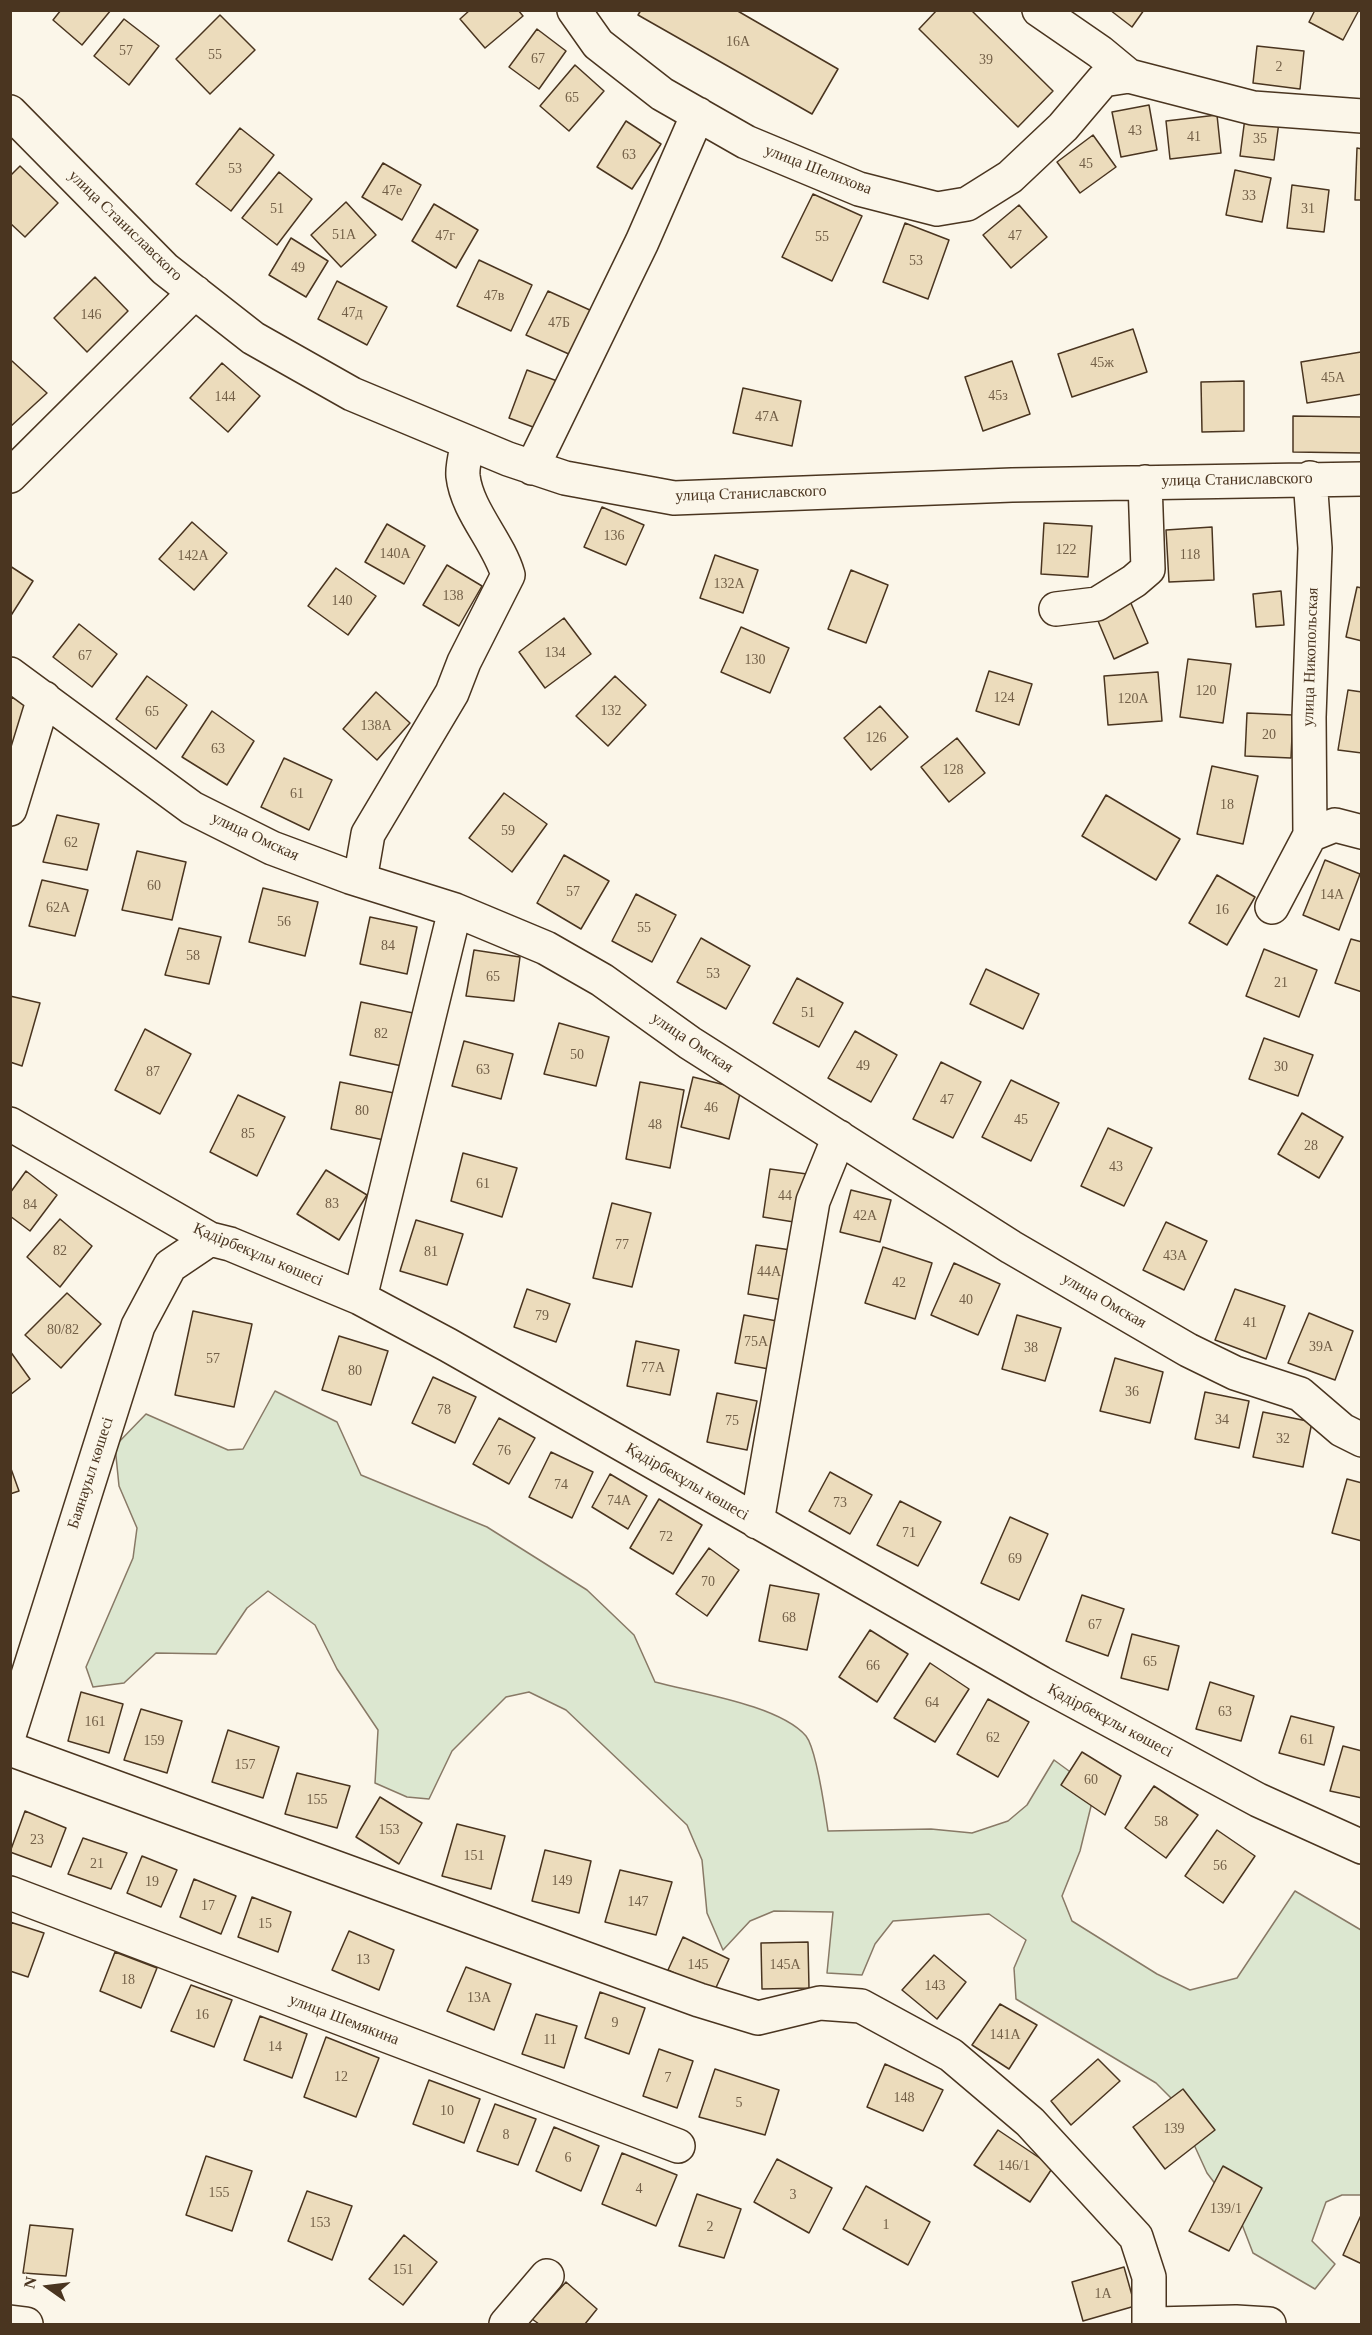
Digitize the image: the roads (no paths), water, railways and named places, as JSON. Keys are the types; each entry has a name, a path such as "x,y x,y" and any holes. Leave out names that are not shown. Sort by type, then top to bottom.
{"street":[{"name":"улица Шелихова","path":"574,10 598,44 662,94 746,142 859,189 937,208 967,204 993,190 1063,127 1103,80 1130,76 1253,108 1362,116"},
{"name":"улица Шелихова","path":"1039,10 1100,52 1130,76"},
{"name":"улица Станиславского","path":"10,112 165,269 253,338 352,394 468,443 564,478 674,498 1145,482 1362,479"},
{"path":"532,468 642,242 698,114"},
{"path":"10,476 195,292"},
{"path":"360,880 368,834 452,693 464,662 508,575 503,557 468,494 463,474 468,443"},
{"name":"улица Никопольская","path":"1272,907 1310,835 1309,717 1315,549 1310,478"},
{"path":"1056,609 1097,604 1134,581 1148,569 1145,482"},
{"name":"улица Омская","path":"10,674 192,808 272,848 360,880 455,910 546,948 602,980 690,1043 1011,1247 1188,1350 1235,1373 1300,1394 1342,1430 1362,1440"},
{"path":"10,809 44,698"},
{"path":"1310,835 1335,825 1362,832"},
{"path":"360,1298 455,910"},
{"name":"Қадірбекұлы көшесі","path":"10,1124 210,1239 230,1244 360,1298 448,1345 1041,1683 1258,1800 1362,1847"},
{"path":"757,1522 813,1201 839,1137"},
{"name":"Баянауыл көшесі","path":"10,1732 138,1326 170,1266 210,1239"},
{"path":"10,1749 688,1996 758,2018 820,2003 861,2006 959,2063 1030,2122 1136,2236 1149,2277 1149,2325"},
{"name":"улица Шемякина","path":"10,1893 678,2146"},
{"path":"506,2325 547,2276"},
{"path":"10,2322 26,2325"},
{"path":"1155,2325 1236,2322 1269,2325"}]}
